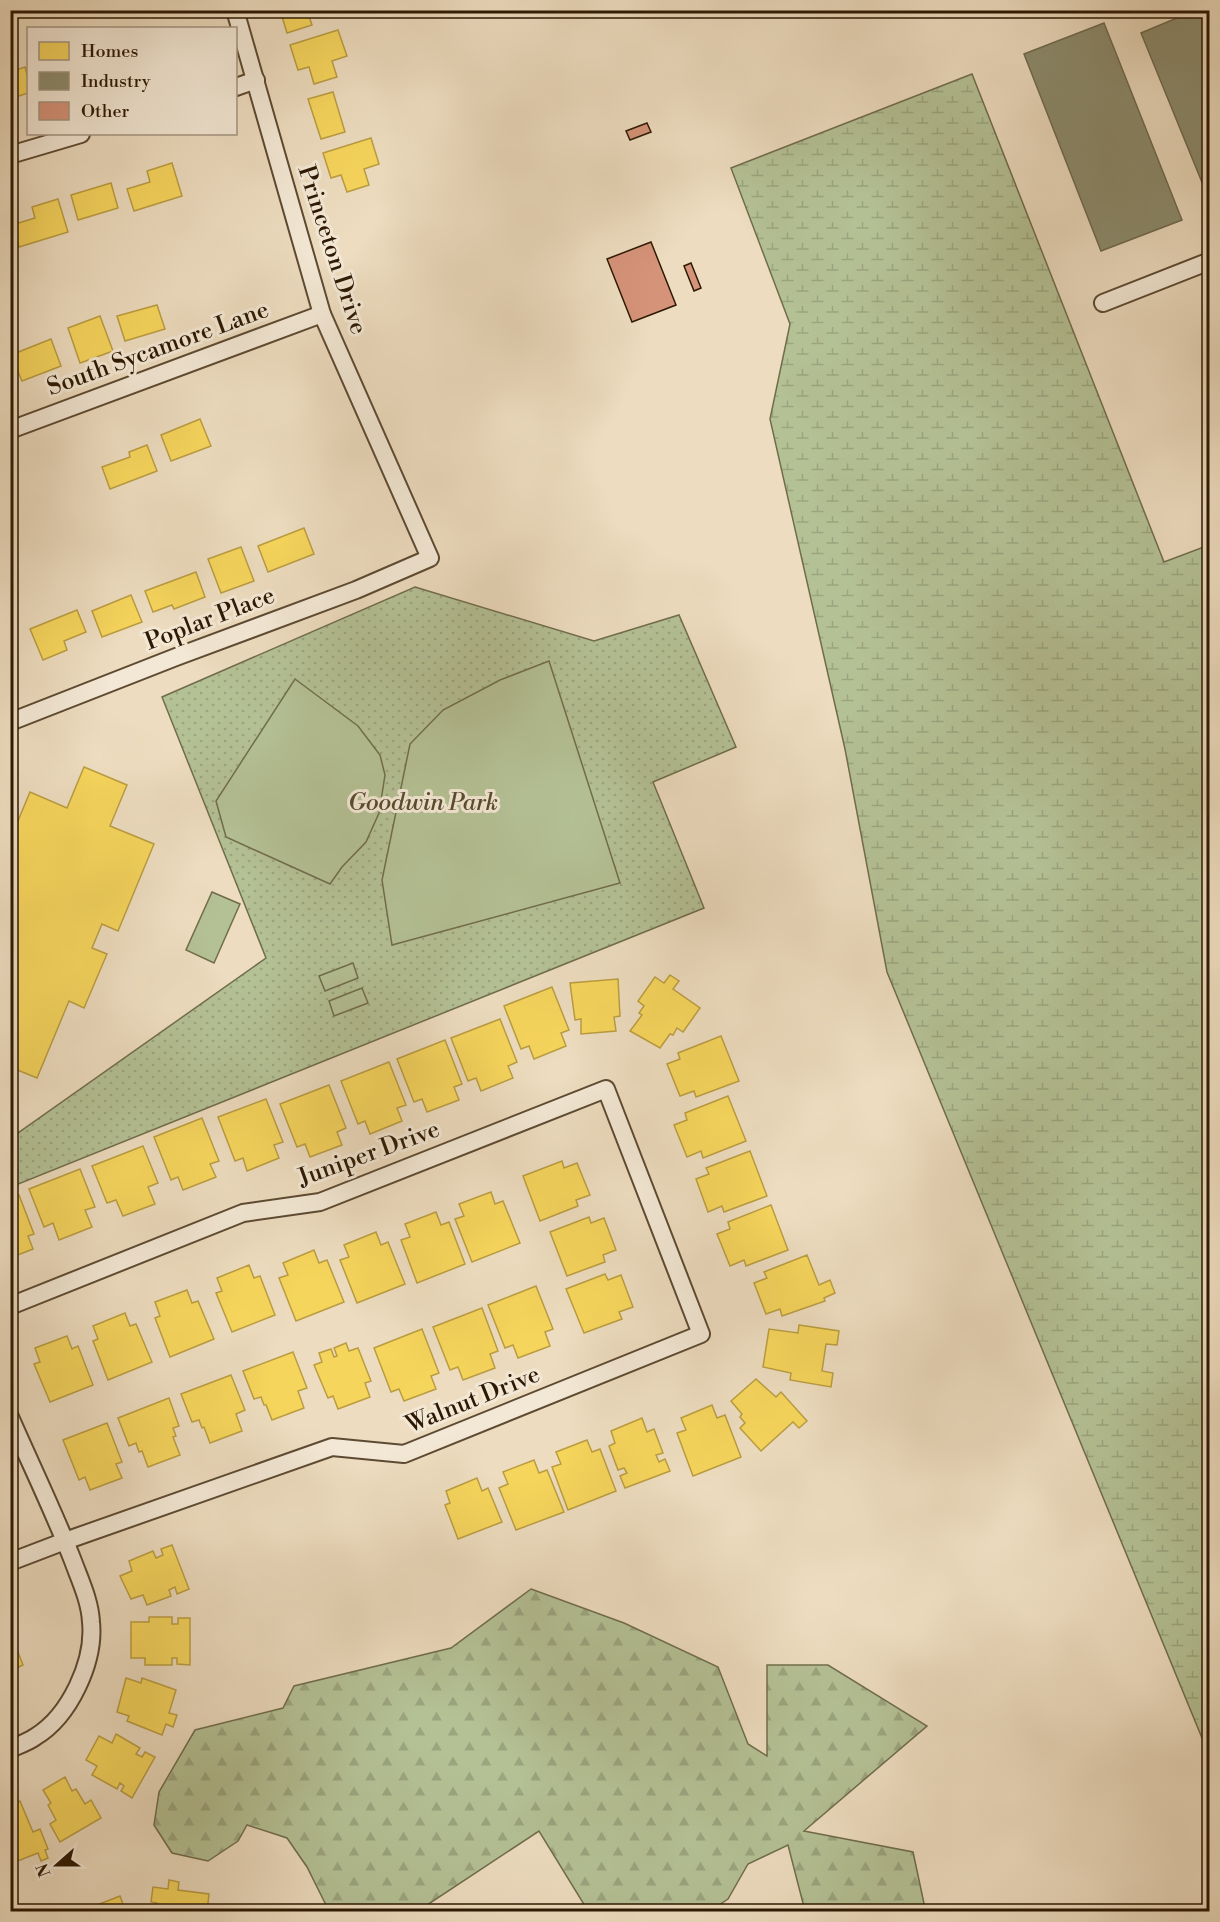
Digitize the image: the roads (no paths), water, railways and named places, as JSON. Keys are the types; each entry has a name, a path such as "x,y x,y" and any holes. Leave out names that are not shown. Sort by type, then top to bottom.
{"street":[{"name":"Princeton Drive","path":"235,10 322,314 430,558 425,560"},
{"path":"237,87 256,80"},
{"path":"10,155 78,135"},
{"path":"1103,303 1209,261"},
{"name":"South Sycamore Lane","path":"10,430 322,314"},
{"name":"Poplar Place","path":"10,722 356,590 425,560"},
{"name":"Juniper Drive","path":"10,1306 243,1213 320,1202 606,1089"},
{"name":"Walnut Drive","path":"10,1562 332,1447 404,1454 701,1334 606,1089"},
{"path":"10,1417 65,1541 87,1598 92,1622 90,1648 84,1675 72,1697 56,1718 37,1736 10,1749"}],"park label":[{"name":"Goodwin Park","path":"423,803"}]}
